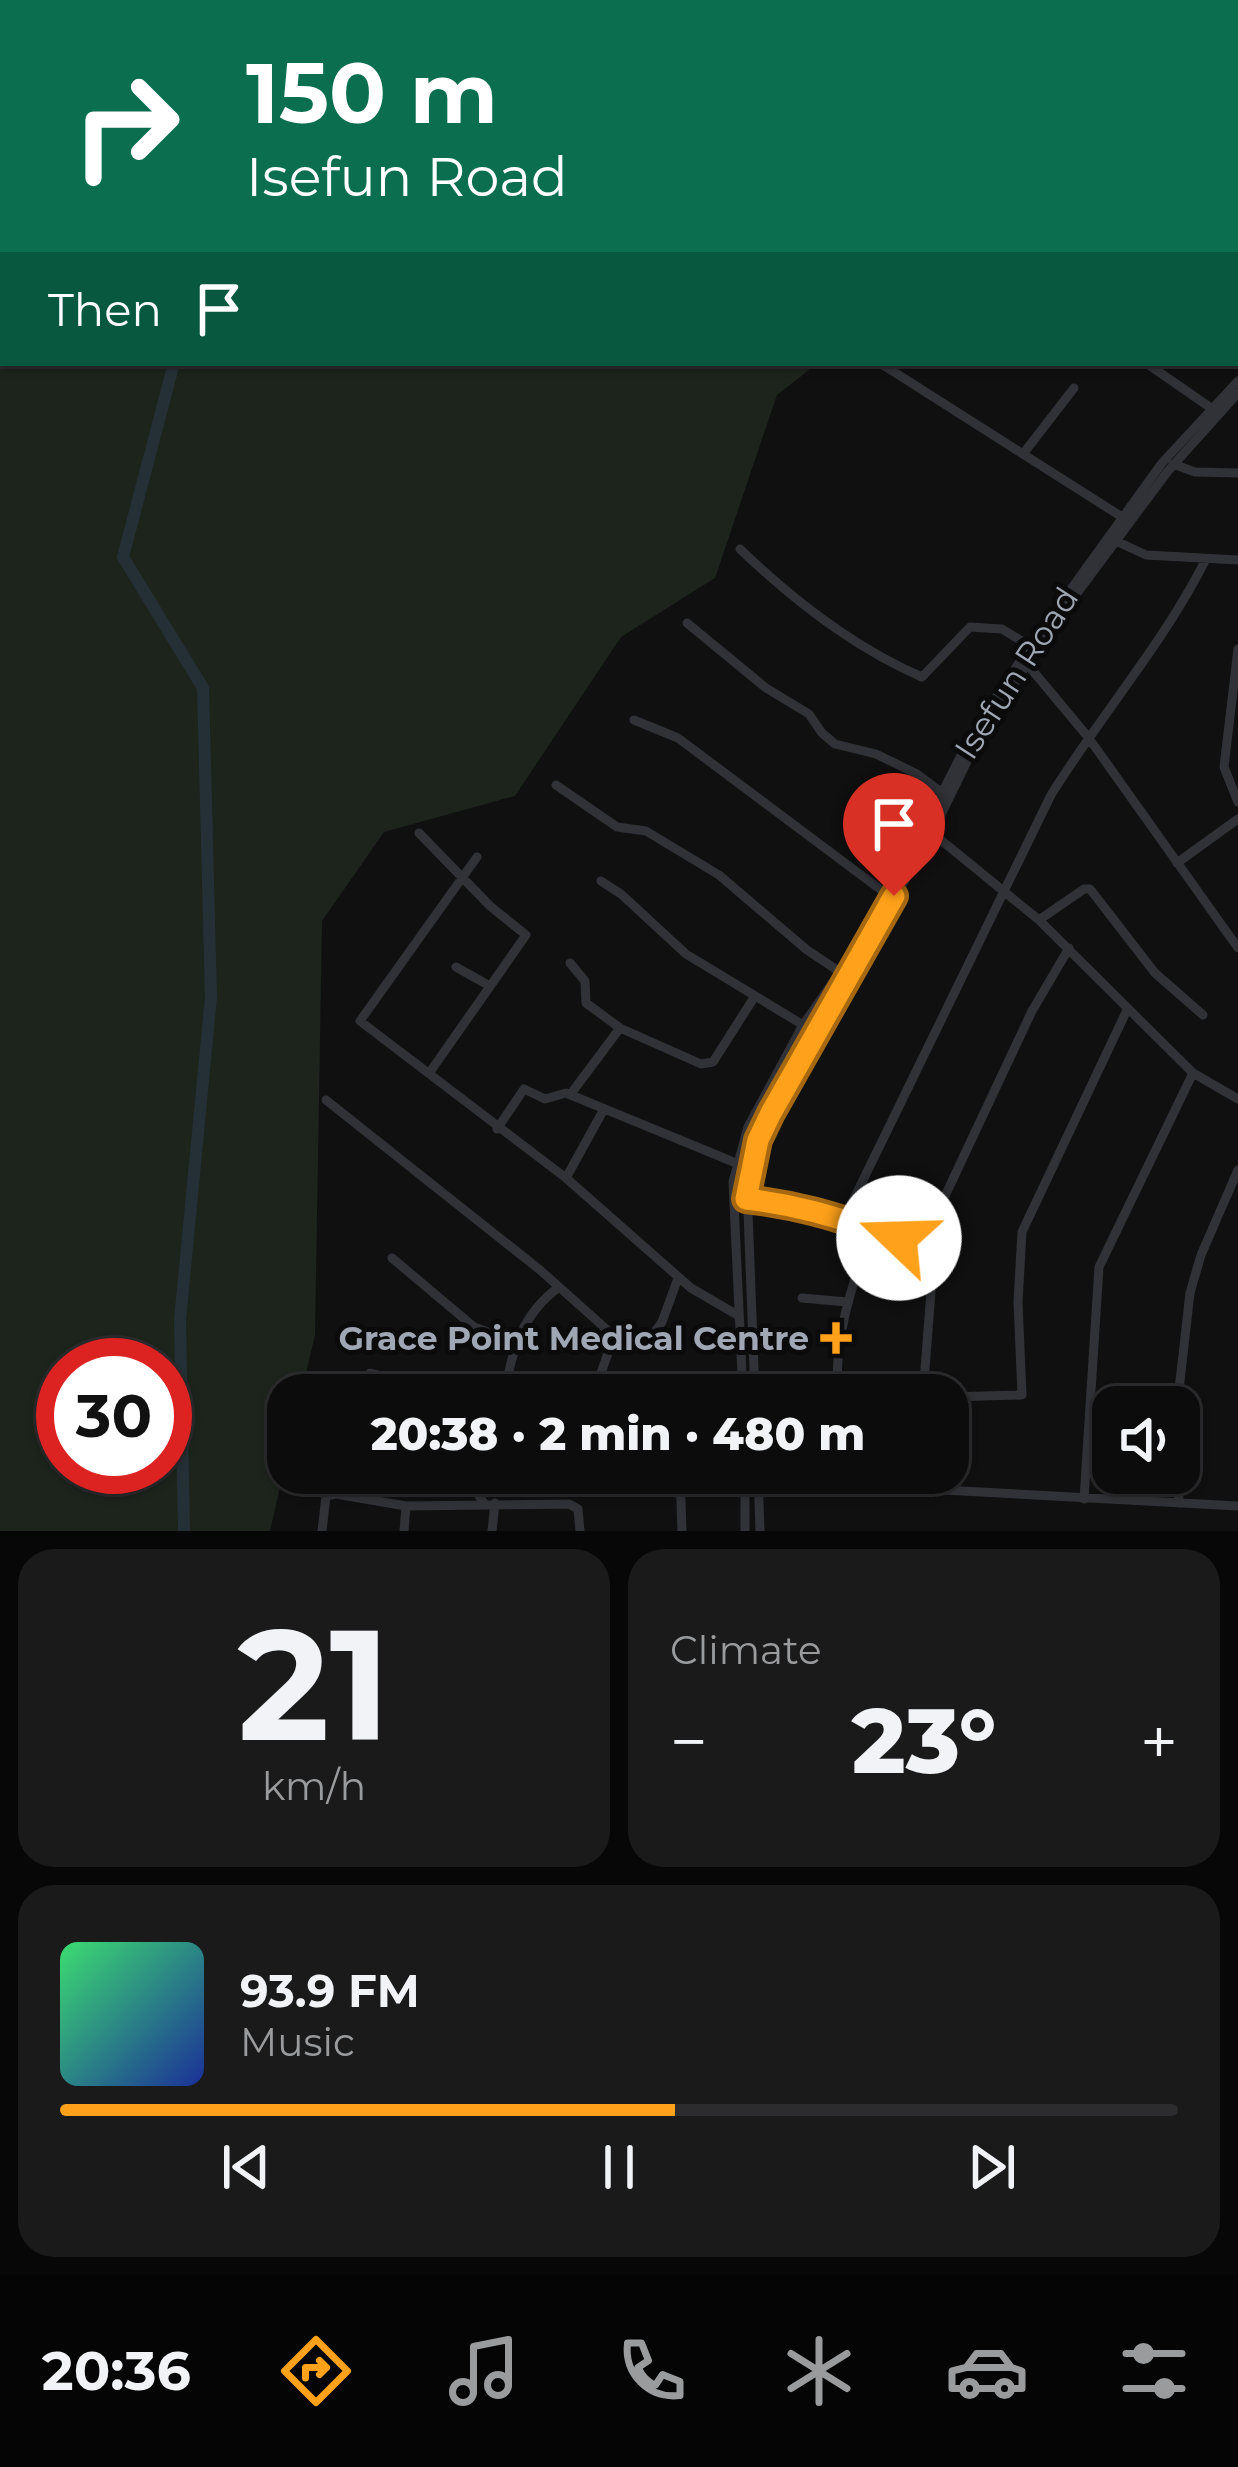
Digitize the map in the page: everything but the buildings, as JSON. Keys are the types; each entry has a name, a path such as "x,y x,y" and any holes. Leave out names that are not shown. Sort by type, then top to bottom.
{"street":[{"path":"885,366 1122,517"},
{"path":"1150,366 1211,408"},
{"name":"Isefun Road","path":"742,1374 733,1182 748,1127 803,1024 840,973 928,829 941,792 972,734 1168,455 1238,381"},
{"path":"1023,454 1074,388"},
{"name":"Isefun Road","path":"753,1374 746,1199 758,1140 771,1113 978,739 1173,464 1238,394"},
{"path":"1173,464 1195,472 1238,473"},
{"path":"1116,541 1146,555 1238,560"},
{"path":"740,549 781,588 873,651 922,677 970,626 1002,629 1030,646"},
{"path":"845,1217 1051,795 1186,599 1205,561"},
{"path":"687,623 766,688 809,714 835,744 876,754 941,792"},
{"path":"1238,649 1224,767 1238,802"},
{"path":"1028,665 1088,737 1238,948"},
{"path":"634,720 678,738 886,892"},
{"path":"556,784 617,827 646,831 719,875 840,973"},
{"path":"1177,863 1238,819"},
{"path":"928,829 1039,920 1193,1073 1238,1100"},
{"path":"419,833 526,935 430,1072"},
{"path":"477,857 360,1021 566,1178 677,1284 739,1316"},
{"path":"601,881 686,954 803,1024"},
{"path":"1039,920 1090,889 1155,973 1203,1015"},
{"path":"925,1374 937,1213 1032,1011 1069,948"},
{"path":"570,963 585,981 586,1003 620,1028 701,1064 710,1064 755,996"},
{"path":"455,967 488,986"},
{"path":"969,1396 1022,1395 1018,1302 1022,1232 1127,1010"},
{"path":"570,1095 620,1028"},
{"path":"1084,1499 1099,1267 1193,1073"},
{"path":"496,1129 524,1089 545,1100 570,1095 736,1163"},
{"path":"326,1100 614,1336 646,1342 662,1322 677,1284"},
{"path":"566,1178 604,1109"},
{"path":"1179,1386 1190,1293 1238,1170"},
{"path":"746,1199 845,1217 932,1247"},
{"path":"839,1374 847,1302 872,1227"},
{"path":"392,1258 474,1327 516,1342"},
{"path":"509,1374 516,1342 531,1312 559,1287"},
{"path":"802,1298 847,1302"},
{"path":"601,1374 614,1336"},
{"path":"370,1373 374,1374"},
{"path":"969,1492 1238,1506"},
{"path":"322,1531 326,1496 336,1494 406,1506 568,1504 578,1509 580,1531"},
{"path":"482,1494 490,1503 493,1531"},
{"path":"681,1494 682,1531"},
{"path":"745,1494 745,1531"},
{"path":"759,1494 760,1531"},
{"path":"1179,1494 1179,1503"},
{"path":"404,1531 406,1506"}],"shaded area":[{"path":"0,366 814,366 777,395 715,578 621,637 515,796 384,832 322,921 315,1335 306,1374 267,1374 267,1494 279,1494 270,1531 0,1531"}],"waterway":[{"path":"173,366 123,557 203,688 211,997 180,1320 184,1531"}],"place":[{"name":"Grace Point Medical Centre","path":"836,1338"}],"route":[{"path":"894,896 771,1113 750,1167 746,1199 845,1217 899,1238"}]}
